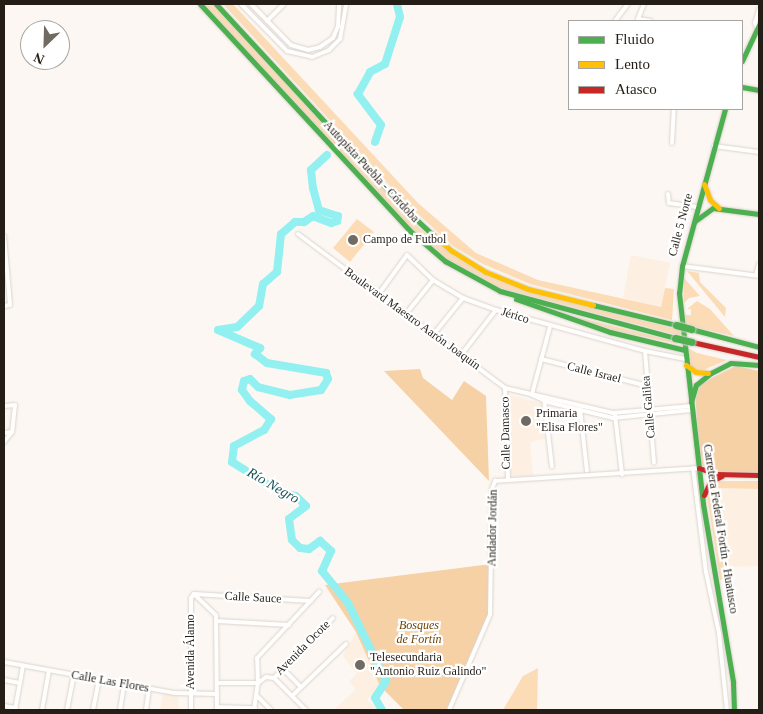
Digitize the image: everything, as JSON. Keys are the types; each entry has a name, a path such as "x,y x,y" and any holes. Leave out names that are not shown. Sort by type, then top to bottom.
{"main road":[{"name":"Autopista Puebla - Córdoba","path":"200,4 409,230 444,261 500,291 675,338 759,357"},
{"name":"Autopista Puebla - Córdoba","path":"216,4 406,210 452,251 493,275 528,289 758,346"},
{"path":"743,59 759,28"},
{"path":"743,88 759,90"},
{"name":"Calle 5 Norte","path":"684,350 679,293 682,266 725,110"},
{"path":"704,184 710,200 719,208"},
{"path":"693,223 706,210 719,208 759,214"},
{"path":"500,291 544,311 684,350"},
{"name":"Carretera Federal Fortín - Huatusco","path":"684,350 692,406 696,468 733,682 734,710"},
{"path":"686,362 700,373 711,373"},
{"path":"692,406 696,384 711,373 731,363 759,365"},
{"path":"696,468 725,475 759,475"},
{"path":"703,504 706,487 725,475"}],"street":[{"path":"241,4 288,51 298,56 318,56 340,39 346,4"},
{"path":"252,4 291,45 315,49 328,43 335,33 339,4"},
{"path":"262,26 284,4"},
{"path":"616,20 628,4"},
{"path":"638,20 644,4"},
{"path":"759,10 755,23 759,28"},
{"path":"672,143 674,110"},
{"path":"714,146 759,152"},
{"path":"668,194 669,202 698,207"},
{"name":"Boulevard Maestro Aarón Joaquín","path":"298,234 505,388 615,415"},
{"path":"4,236 10,305 4,306"},
{"name":"Jérico","path":"378,295 407,255 432,280 463,298 550,327 686,362"},
{"path":"682,266 758,276 759,264"},
{"path":"406,315 432,280"},
{"path":"433,335 463,298"},
{"path":"461,355 496,310"},
{"path":"531,395 550,327"},
{"name":"Calle Galilea","path":"645,351 654,463"},
{"name":"Calle Israel","path":"541,359 648,386"},
{"name":"Calle Damasco","path":"505,388 508,479"},
{"path":"544,398 552,467"},
{"name":"Boulevard Maestro Aarón Joaquín","path":"544,398 580,410 615,415 692,406"},
{"path":"4,406 16,405 12,432 4,442"},
{"path":"579,405 587,471"},
{"path":"615,415 622,475"},
{"path":"4,433 12,432"},
{"path":"696,468 706,572 719,633 727,710"},
{"name":"Andador Jordán","path":"449,710 490,615 493,486 496,481 622,475 696,468"},
{"path":"194,594 216,615 217,708 254,709 258,683 256,665 262,652 319,592"},
{"name":"Calle Sauce","path":"194,594 311,601"},
{"name":"Avenida Álamo","path":"191,710 191,598 194,594"},
{"name":"Avenida Ocote","path":"274,678 333,618"},
{"path":"216,621 289,624"},
{"path":"292,696 346,644"},
{"name":"Calle Las Flores","path":"4,662 149,689 191,694 217,694"},
{"path":"4,706 16,709 23,666"},
{"path":"283,669 301,687"},
{"path":"42,710 49,671"},
{"path":"67,710 74,676"},
{"path":"217,683 258,683 266,677 274,678 306,710"},
{"path":"4,680 20,683"},
{"path":"93,710 99,680"},
{"path":"120,710 124,684"},
{"path":"146,710 149,689"},
{"path":"257,696 270,710"}],"shaded area":[{"path":"204,4 213,4 418,227 451,254 487,276 517,288 680,330 681,336 500,288 447,259 413,230"},
{"path":"223,4 233,4 418,203 476,253 538,280 661,307 665,288 674,289 672,320 530,284 483,264 453,246 408,205"},
{"name":"Campo de Futbol","path":"357,219 374,232 350,262 333,248"},
{"path":"631,255 670,263 661,307 623,298"},
{"path":"687,271 699,273 700,282 726,308 725,317"},
{"path":"684,278 700,296 689,298 684,303"},
{"path":"697,301 710,309 734,336 686,325 685,315 691,315 691,309 687,309"},
{"path":"565,314 677,342 678,344 613,330"},
{"path":"688,348 697,353 727,360 701,371 690,366"},
{"name":"Primaria \"Elisa Flores\"","path":"510,395 541,403 545,439 530,442 533,476 511,476"},
{"path":"716,481 759,481 759,489 714,488 728,577 720,580 707,495"},
{"path":"714,488 759,489 759,566 725,567"},
{"name":"Telesecundaria \"Antonio Ruiz Galindo\"","path":"356,632 380,686 367,700 379,710 334,710 356,689 349,681 357,674 343,656"},
{"path":"538,668 537,710 503,710 523,676"},
{"path":"163,693 178,695 179,710 160,710"}],"green space":[{"path":"736,366 759,371 759,473 715,472 703,466 700,461 695,391 704,382"},
{"path":"420,369 423,378 452,400 464,381 486,396 489,481 384,371"},
{"name":"Bosques de Fortín","path":"491,564 490,615 449,710 404,710 380,686 356,632 325,585"}],"waterway":[{"name":"Río Negro","path":"375,142 381,125 358,94 370,72 385,64 400,17 397,4"},
{"name":"Río Negro","path":"327,155 311,170 313,188 319,210 338,216 337,221 331,223 313,216 304,222 295,222 281,234 277,272 263,284 259,306 237,327 218,330 260,348 255,354 267,363 326,373 328,379 321,390 290,395 258,387 250,379 244,381 242,390 250,401 271,419 264,430 234,446 232,462 280,492 296,496 306,506 289,519 292,540 300,548 309,549 320,541 331,551 322,571 348,603 386,681 375,698 382,710"}],"traffic: fast":[{"path":"200,4 409,230 445,261 500,291 675,338"},
{"path":"216,4 406,210 431,233"},
{"path":"743,59 759,25"},
{"path":"743,87 759,90"},
{"path":"725,110 682,266 679,293 703,504 733,682 734,710"},
{"path":"695,221 713,208 759,214"},
{"path":"516,299 610,332 685,350"},
{"path":"593,305 676,325"},
{"path":"676,325 691,329"},
{"path":"691,329 759,347"},
{"path":"675,338 692,342"},
{"path":"691,402 696,385 711,373 731,363 759,365"}],"traffic: slow":[{"path":"704,184 710,200 719,208"},
{"path":"431,233 452,251 486,272 528,289 593,305"},
{"path":"686,365 696,372 708,373"}],"traffic: jam":[{"path":"692,342 759,357"},
{"path":"699,468 716,474 759,475"},
{"path":"704,495 710,482 722,476"}],"place":[{"name":"Campo de Futbol","path":"353,240"},
{"name":"Primaria \"Elisa Flores\"","path":"526,421"},
{"name":"Telesecundaria \"Antonio Ruiz Galindo\"","path":"360,665"}]}
